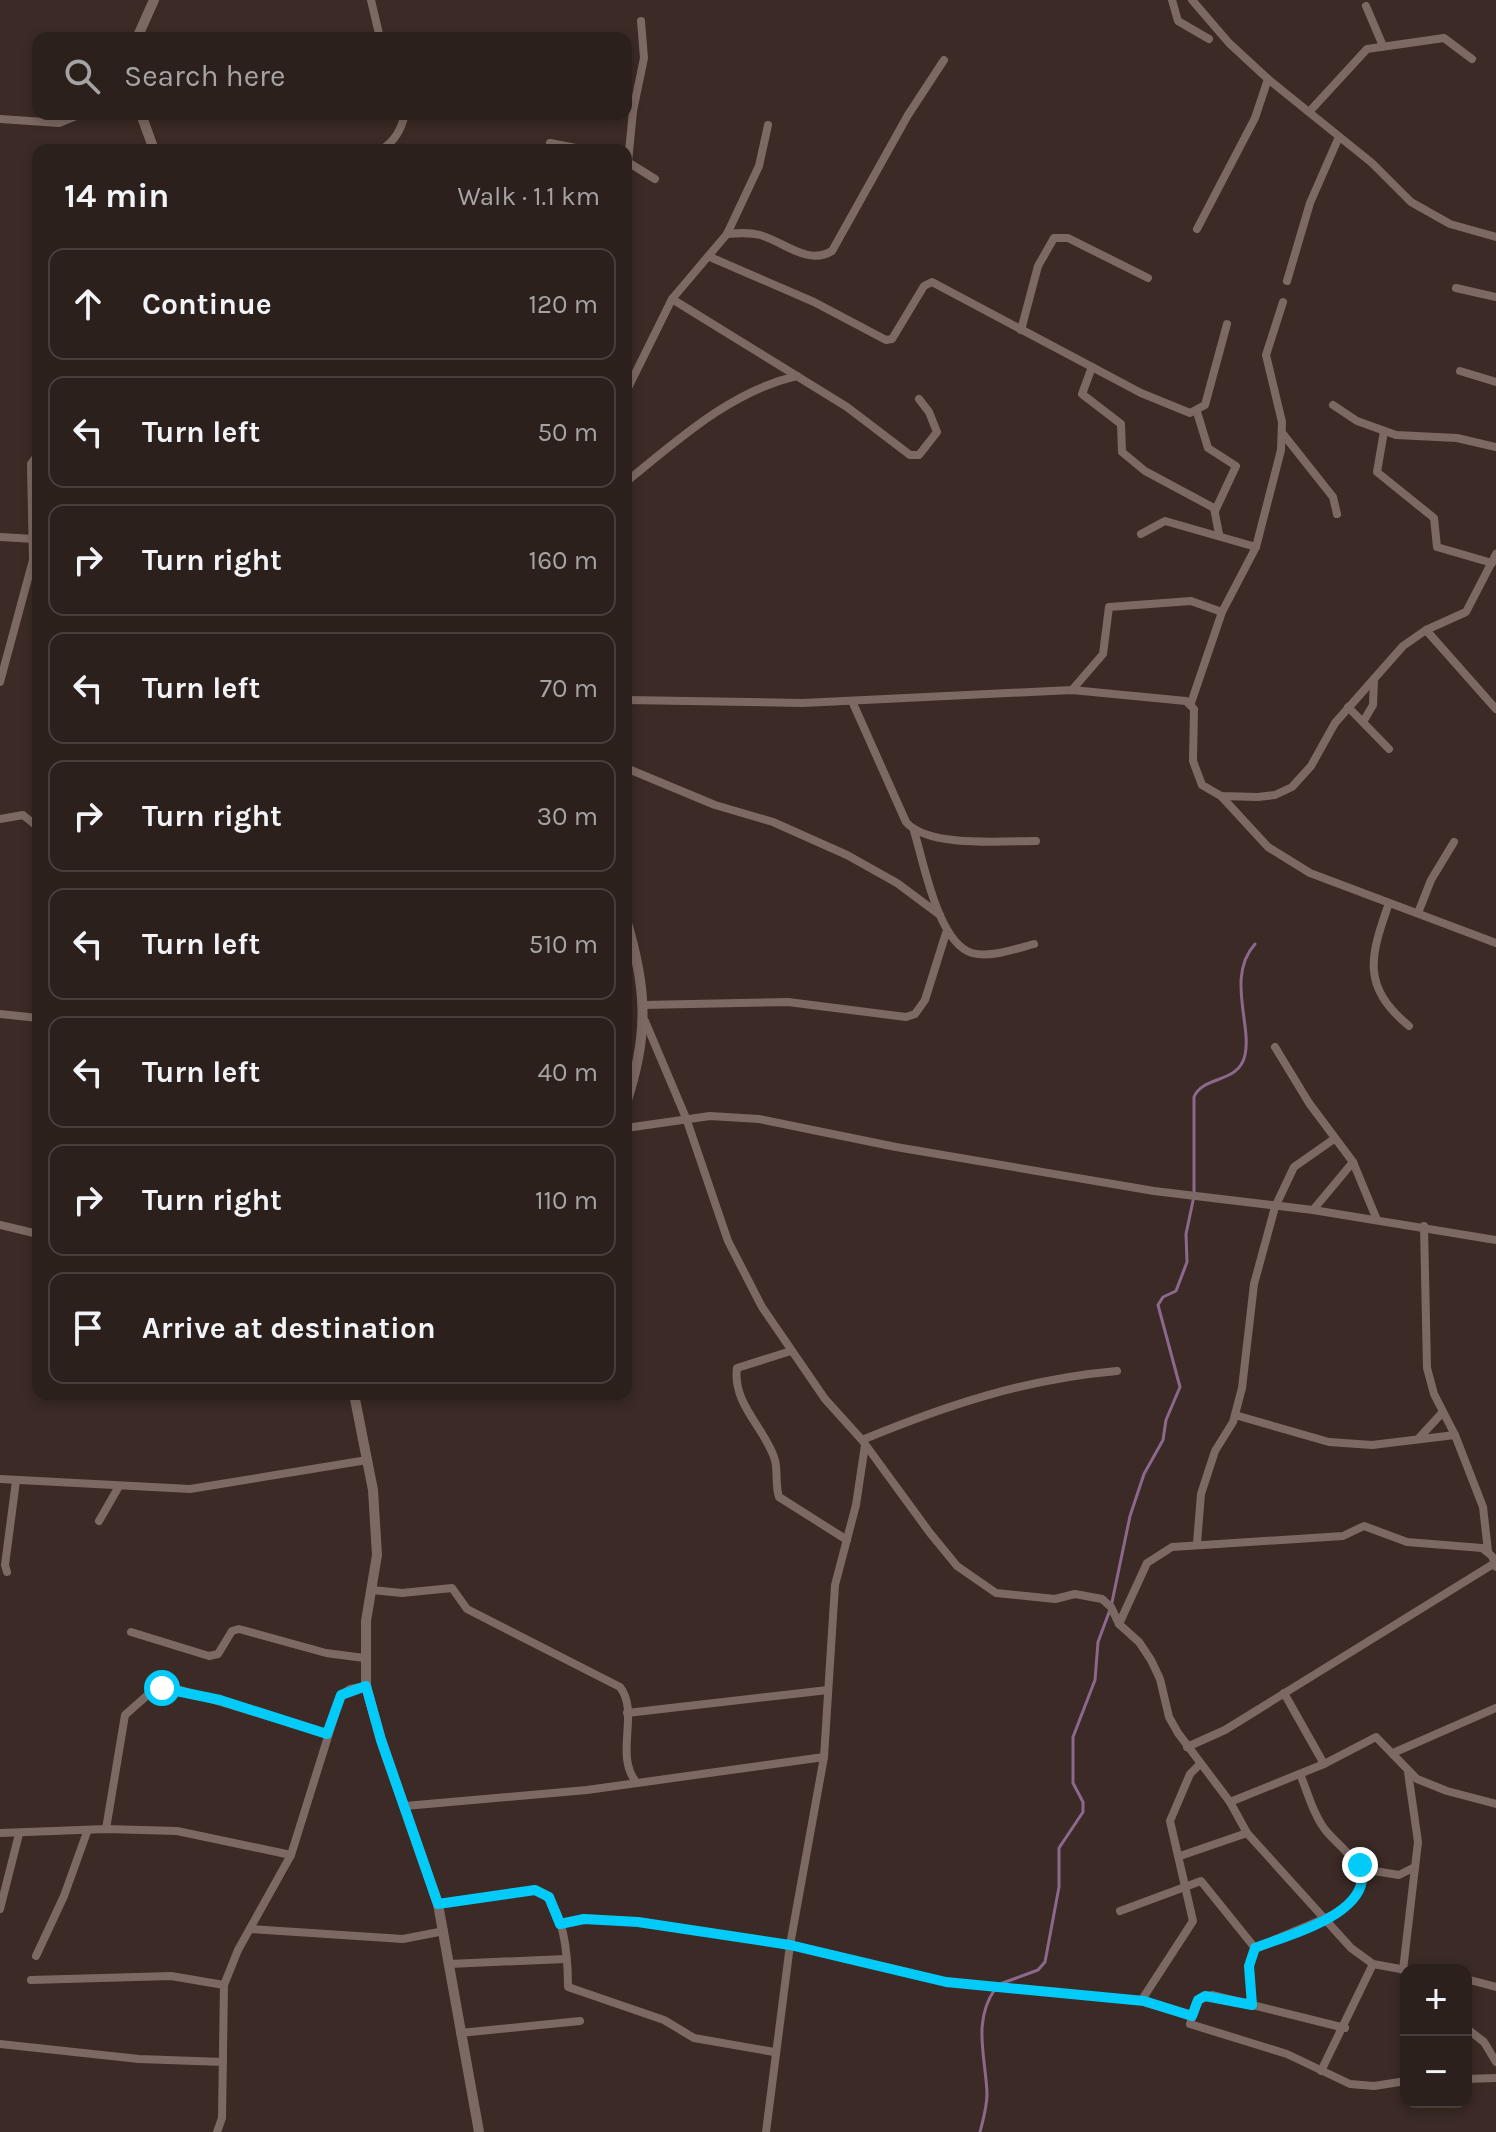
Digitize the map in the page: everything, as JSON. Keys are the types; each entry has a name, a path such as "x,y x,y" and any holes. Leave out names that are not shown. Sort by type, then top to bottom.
{"street":[{"path":"140,32 154,0"},
{"path":"371,0 379,32"},
{"path":"1172,0 1178,21 1209,39"},
{"path":"1192,0 1229,43 1268,79 1338,139 1372,163 1411,202 1432,215 1496,237"},
{"path":"1366,6 1383,46"},
{"path":"632,120 644,58 641,21"},
{"path":"1309,112 1360,54 1383,46 1444,38 1472,59"},
{"path":"727,234 757,234 801,254 817,255 832,251 908,115 944,60"},
{"path":"1197,229 1255,118 1268,79"},
{"path":"0,119 59,123 66,120"},
{"path":"143,120 152,144"},
{"path":"391,144 404,120"},
{"path":"629,144 632,120"},
{"path":"632,380 672,299 727,234 759,166 768,125"},
{"path":"1287,281 1310,203 1338,139"},
{"path":"550,143 555,144"},
{"path":"632,165 655,179"},
{"path":"1021,330 1038,266 1054,238 1068,238 1148,278"},
{"path":"710,257 814,302 886,340 892,339 929,282 1141,393 1197,412"},
{"path":"1456,288 1496,297"},
{"path":"672,299 847,407 910,455 919,455 937,432 936,423 919,399"},
{"path":"1283,302 1266,355 1283,434 1256,547 1222,612 1191,703 1193,761 1198,777 1202,785 1221,796 1256,836 1287,860 1496,943"},
{"path":"1197,412 1205,405 1227,324"},
{"path":"1092,367 1082,394 1121,424 1122,452 1145,471 1215,511"},
{"path":"1460,371 1496,382"},
{"path":"632,477 735,400 768,383 797,376"},
{"path":"1333,405 1357,421 1407,437 1457,438 1496,447"},
{"path":"1197,412 1208,448 1236,466 1215,511 1219,534"},
{"path":"1221,796 1275,795 1292,787 1311,766 1348,707 1403,646 1426,630 1466,612 1494,559 1437,547 1434,518 1377,472 1384,431"},
{"path":"1283,434 1333,497 1337,514"},
{"path":"32,463 32,489"},
{"path":"1141,534 1157,522 1165,521 1256,547"},
{"path":"0,537 32,539"},
{"path":"0,682 29,585 32,557"},
{"path":"1072,690 1103,654 1109,607 1191,601 1222,612"},
{"path":"1426,630 1496,709"},
{"path":"1363,722 1373,705 1374,679"},
{"path":"632,700 852,701 1072,690 1191,703"},
{"path":"852,701 906,822 914,831 946,933 955,944 981,954 1034,944"},
{"path":"1348,707 1389,749"},
{"path":"632,770 715,805 773,822 847,855 897,883 940,915"},
{"path":"0,819 23,815 32,822"},
{"path":"914,831 960,841 1036,841"},
{"path":"1418,913 1431,880 1454,842"},
{"path":"1389,903 1375,942 1375,975 1387,1007 1409,1026"},
{"path":"642,1005 788,1002 906,1017 915,1014 925,1000 946,933"},
{"path":"632,960 645,1021 686,1118 728,1241 762,1307 825,1399 863,1442 948,1555 981,1585 1016,1597 1055,1599 1075,1594 1102,1599 1111,1607 1119,1624 1151,1660 1160,1679 1169,1717 1187,1747 1230,1802 1247,1833 1351,1948 1373,1964 1400,1969"},
{"path":"0,1014 32,1017"},
{"path":"632,1076 645,1021"},
{"path":"1275,1047 1334,1139 1353,1162 1377,1220"},
{"path":"632,1127 686,1118 759,1119 896,1147 1154,1191 1313,1210 1496,1240"},
{"path":"1197,1543 1201,1494 1215,1451 1235,1415 1242,1388 1254,1284 1275,1207 1294,1167 1334,1139"},
{"path":"1313,1210 1353,1162"},
{"path":"0,1225 32,1233"},
{"path":"1187,1747 1225,1730 1495,1565 1488,1551 1483,1507 1455,1435 1434,1394 1426,1355 1424,1226"},
{"path":"791,1351 737,1368 744,1402 752,1423 774,1456 779,1497 847,1540"},
{"path":"863,1442 980,1395 1057,1376 1117,1371"},
{"path":"355,1400 373,1490 377,1555 364,1658 366,1686 381,1740 438,1904 479,2132"},
{"path":"1419,1438 1442,1413"},
{"path":"1235,1415 1329,1442 1372,1445 1455,1435"},
{"path":"766,2132 790,1945 824,1757 835,1585 847,1540 863,1442"},
{"path":"0,1479 118,1488 190,1489 367,1460"},
{"path":"7,1572 5,1565 16,1481"},
{"path":"99,1521 118,1488"},
{"path":"1119,1624 1147,1563 1172,1547 1343,1536 1364,1526 1407,1542 1488,1551"},
{"path":"372,1590 402,1593 452,1588 467,1609 620,1687 625,1694 627,1713 627,1766 636,1782"},
{"path":"131,1632 209,1656 218,1654 232,1631 239,1629 326,1653 364,1658"},
{"path":"217,2132 222,2118 224,1985 250,1929 291,1855 341,1695 366,1686"},
{"path":"106,1829 125,1715 151,1692 174,1688 327,1734"},
{"path":"627,1713 828,1690"},
{"path":"1284,1693 1324,1764"},
{"path":"1393,1753 1496,1708"},
{"path":"1230,1802 1324,1764 1376,1737 1408,1772 1447,1791 1496,1804"},
{"path":"405,1806 528,1797 824,1757"},
{"path":"1144,2001 1193,1921 1170,1821 1190,1774 1200,1764"},
{"path":"1405,1964 1418,1842 1408,1772"},
{"path":"1300,1774 1326,1831 1362,1869 1399,1875 1415,1867"},
{"path":"0,1833 106,1829 177,1831 291,1855"},
{"path":"36,1956 64,1896 87,1832"},
{"path":"1180,1856 1247,1833"},
{"path":"0,1909 19,1834"},
{"path":"1255,1948 1326,1920 1352,1902 1360,1889 1362,1869"},
{"path":"1120,1911 1187,1885 1205,1883 1255,1948"},
{"path":"438,1904 535,1890 549,1897 560,1924 568,1987 664,2020 694,2038 774,2052"},
{"path":"560,1924 584,1919 638,1922 790,1945 946,1982 1144,2001 1192,2016"},
{"path":"250,1929 403,1939 444,1931"},
{"path":"1252,2005 1249,1966 1255,1948"},
{"path":"449,1964 565,1959"},
{"path":"1321,2071 1345,2028 1373,1964"},
{"path":"31,1980 171,1976 224,1985"},
{"path":"1472,1981 1496,1987"},
{"path":"1345,2028 1205,1996 1198,2000 1190,2024 1274,2049 1363,2086 1400,2082"},
{"path":"460,2033 580,2021"},
{"path":"1472,2033 1484,2042 1496,2062"},
{"path":"0,2044 139,2059 223,2062"},
{"path":"1472,2079 1496,2078"}],"waterway":[{"path":"1000,1984 1038,1970 1045,1962 1059,1887 1059,1848 1083,1812 1083,1802 1073,1783 1073,1737 1095,1680 1098,1642 1111,1607 1130,1516 1144,1474 1163,1440 1166,1420 1180,1387 1158,1305 1163,1297 1176,1291 1187,1262 1186,1234 1194,1196 1194,1097 1205,1085 1236,1071 1245,1055 1242,971 1255,944"},
{"path":"980,2132 987,2094 982,2027 988,2002 995,1989"}],"route":[{"path":"162,1688 174,1688 220,1700 327,1734 341,1695 350,1689 366,1686 381,1740 438,1904 535,1890 549,1897 560,1924 584,1919 638,1922 790,1945 946,1982 1144,2001 1192,2016 1198,2000 1205,1996 1252,2005 1249,1966 1255,1948 1340,1912 1352,1902 1360,1889 1363,1877 1360,1865"}]}
